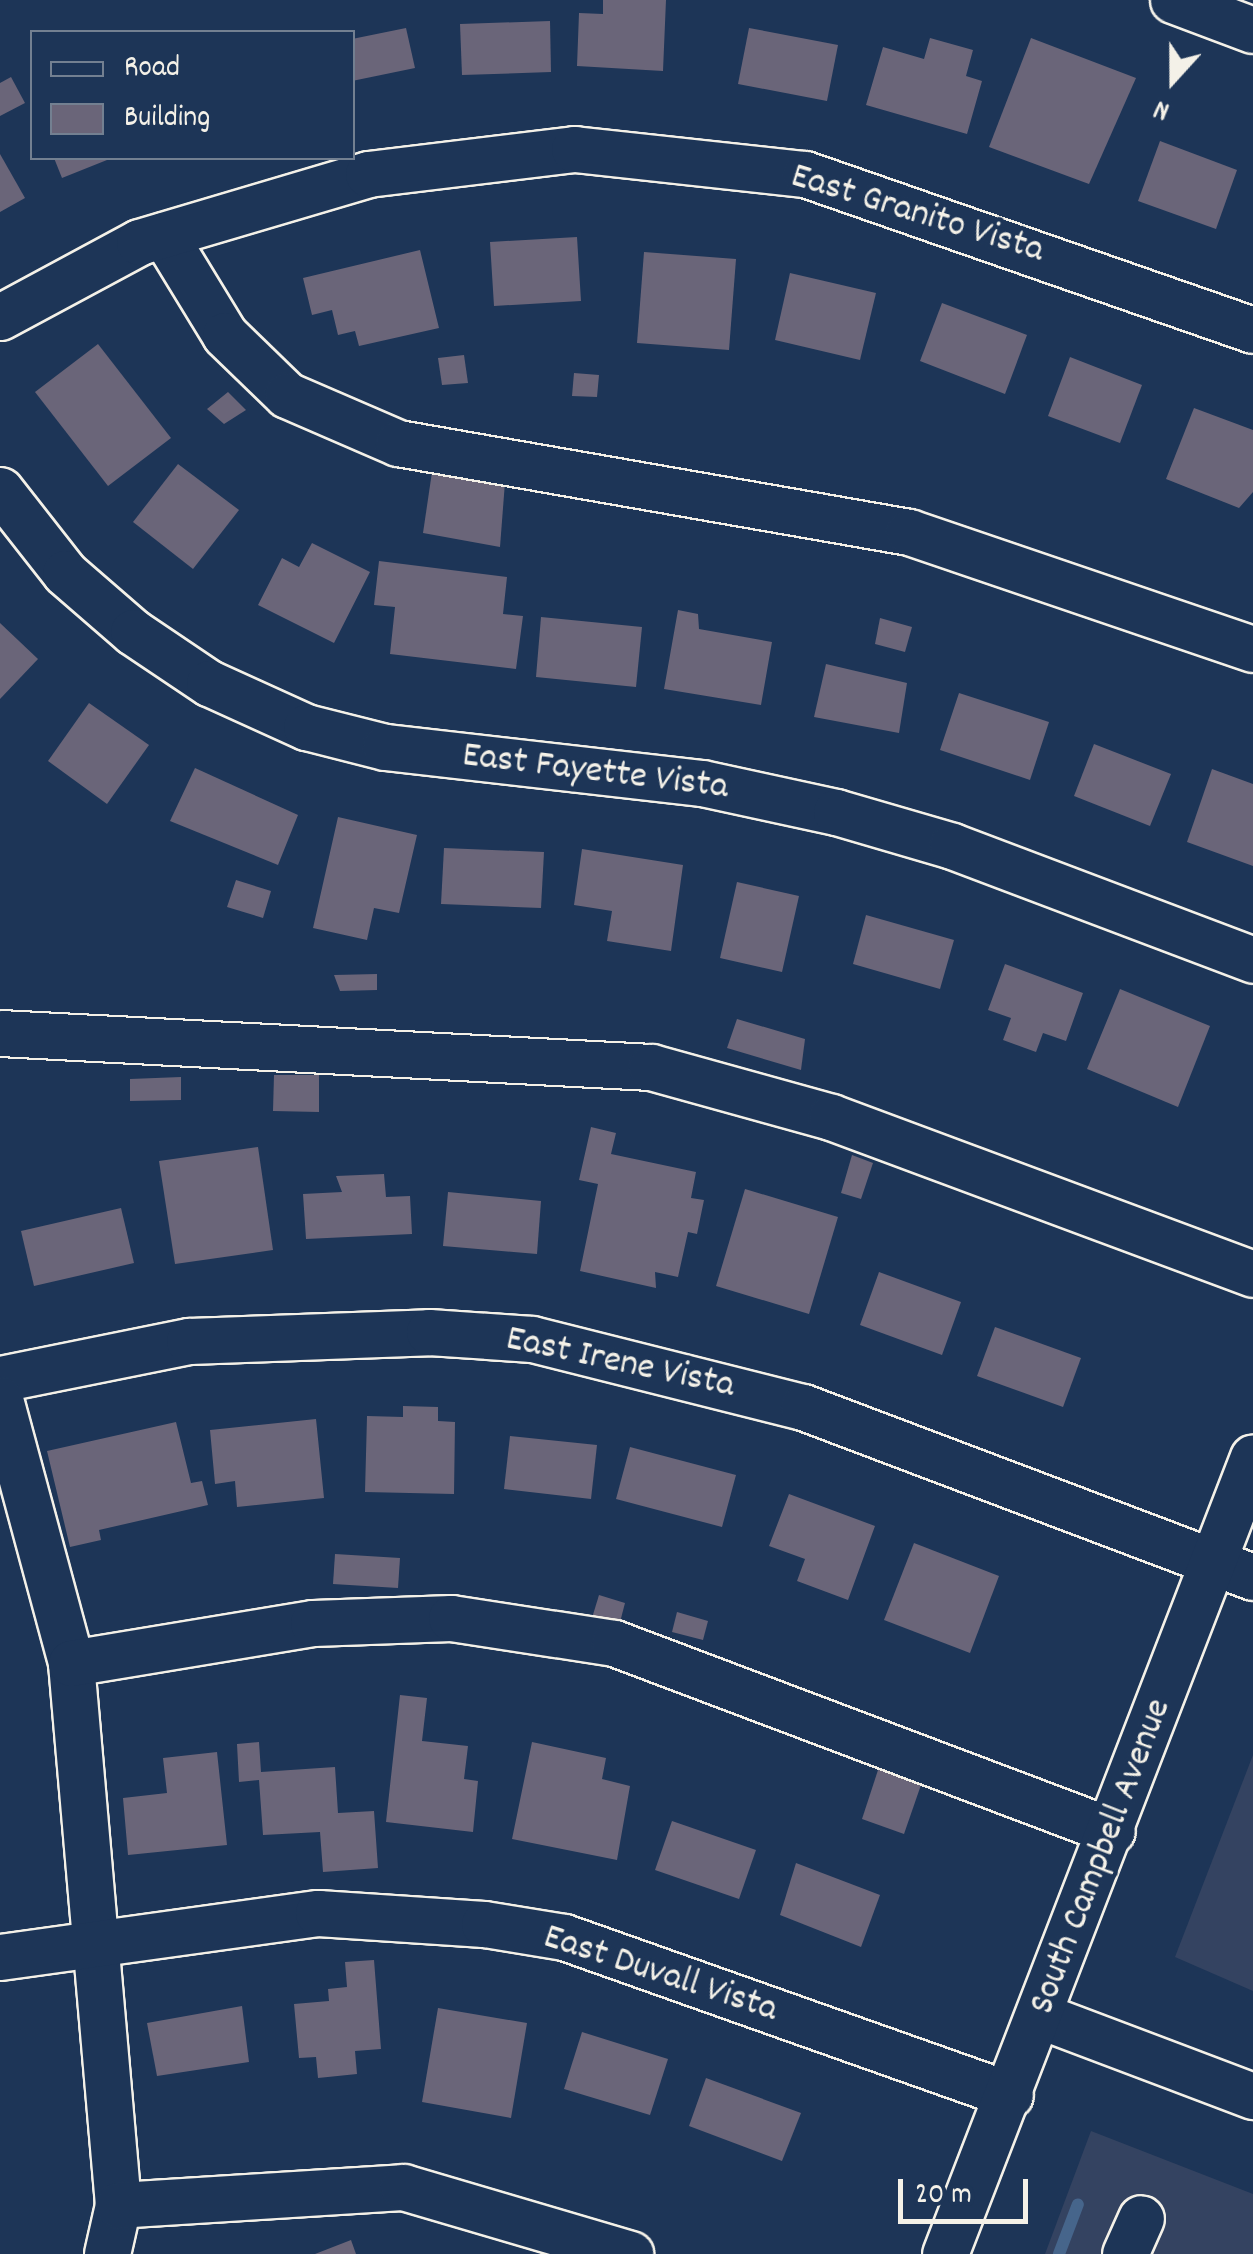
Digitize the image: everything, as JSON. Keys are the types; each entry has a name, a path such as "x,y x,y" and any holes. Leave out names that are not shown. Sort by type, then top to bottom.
{"street":[{"path":"1173,0 1253,30"},
{"name":"East Granito Vista","path":"0,317 164,235 368,174 574,149 804,174 1253,330"},
{"path":"164,235 224,334 287,395 398,443 909,532 1253,649"},
{"name":"East Fayette Vista","path":"0,490 65,573 133,632 209,684 306,727 384,747 702,783 836,812 952,846 1253,960"},
{"path":"0,1033 650,1067 832,1117 1253,1274"},
{"name":"East Irene Vista","path":"0,1379 189,1341 429,1332 532,1340 804,1407 1233,1569"},
{"path":"0,1399 72,1662 118,2205 108,2254"},
{"name":"South Campbell Avenue","path":"945,2254 1112,1832 1233,1569 1253,1457"},
{"path":"72,1662 313,1623 451,1618 614,1643 1112,1832"},
{"name":"East Duvall Vista","path":"0,1956 94,1939 318,1913 548,1934 1010,2095"},
{"path":"1041,2016 1253,2096"},
{"path":"118,2205 403,2187 630,2254"}],"shaded area":[{"path":"1253,1755 1253,1991 1175,1957"},
{"path":"1091,2131 1253,2194 1253,2254 1045,2254"}],"building":[{"path":"603,0 666,0 663,71 577,66 579,13 603,14"},
{"path":"550,21 551,72 462,75 460,24"},
{"path":"406,28 415,68 355,80 355,38"},
{"path":"749,28 838,45 827,101 738,84"},
{"path":"930,38 973,50 966,76 982,81 967,134 866,105 883,47 924,59"},
{"path":"1031,38 1136,78 1089,184 989,147"},
{"path":"11,77 25,103 0,116 0,83"},
{"path":"1160,141 1237,170 1216,229 1138,201"},
{"path":"0,154 25,198 0,212"},
{"path":"55,160 107,160 62,178"},
{"path":"577,237 581,301 494,306 490,242"},
{"path":"420,250 439,328 359,346 355,331 338,335 332,310 312,315 303,278"},
{"path":"644,252 736,259 729,350 637,343"},
{"path":"790,273 876,293 860,360 775,340"},
{"path":"942,303 1027,335 1005,394 920,361"},
{"path":"98,344 171,438 108,486 35,392"},
{"path":"464,355 468,383 442,385 438,358"},
{"path":"1070,357 1142,385 1120,443 1048,416"},
{"path":"574,373 599,375 597,397 572,396"},
{"path":"228,392 246,410 224,424 207,409"},
{"path":"1194,408 1253,430 1253,492 1239,508 1166,479"},
{"path":"178,464 239,510 193,569 133,522"},
{"path":"432,472 505,482 500,547 423,533"},
{"path":"312,543 370,572 334,643 258,605 282,558 299,567"},
{"path":"379,561 507,577 503,614 523,616 516,669 390,654 395,607 374,605"},
{"path":"678,610 698,614 699,629 772,642 761,705 664,689"},
{"path":"541,617 642,627 636,687 536,677"},
{"path":"880,618 912,627 905,652 875,644"},
{"path":"0,623 38,659 0,699"},
{"path":"826,664 907,683 899,733 814,717"},
{"path":"959,693 1049,722 1030,780 940,750"},
{"path":"89,703 149,745 107,804 48,761"},
{"path":"1094,744 1171,774 1150,826 1074,796"},
{"path":"195,768 298,815 278,865 170,821"},
{"path":"1212,769 1253,784 1253,866 1187,842"},
{"path":"338,817 417,835 399,913 374,908 367,940 313,928"},
{"path":"444,848 544,852 541,908 441,904"},
{"path":"582,849 683,865 671,951 607,941 612,911 574,905"},
{"path":"236,880 271,891 263,918 227,907"},
{"path":"737,882 799,896 782,972 720,958"},
{"path":"866,915 954,940 940,989 853,964"},
{"path":"1005,964 1083,993 1066,1041 1043,1033 1036,1052 1003,1040 1011,1018 988,1010"},
{"path":"377,974 377,990 340,991 334,975"},
{"path":"1120,989 1210,1026 1178,1107 1087,1069"},
{"path":"737,1019 805,1039 801,1070 727,1048"},
{"path":"274,1075 319,1075 319,1112 273,1111"},
{"path":"181,1077 181,1100 130,1101 130,1079"},
{"path":"591,1127 616,1133 611,1154 696,1172 691,1198 704,1200 697,1234 688,1232 678,1277 655,1272 656,1288 580,1271 598,1184 579,1180"},
{"path":"258,1147 273,1250 175,1264 159,1161"},
{"path":"852,1155 873,1163 861,1199 841,1193"},
{"path":"384,1174 386,1197 410,1196 412,1234 306,1239 303,1194 342,1192 336,1176"},
{"path":"745,1189 838,1217 809,1314 716,1286"},
{"path":"448,1192 541,1201 537,1254 443,1246"},
{"path":"121,1208 134,1263 34,1286 21,1231"},
{"path":"879,1272 961,1302 942,1355 860,1325"},
{"path":"995,1327 1081,1358 1063,1407 977,1376"},
{"path":"403,1406 438,1407 438,1421 455,1422 454,1494 365,1492 367,1416 403,1417"},
{"path":"316,1419 324,1498 237,1507 235,1481 215,1484 210,1430"},
{"path":"176,1422 191,1483 202,1481 208,1505 99,1530 101,1540 70,1547 47,1451"},
{"path":"510,1436 597,1445 591,1499 504,1489"},
{"path":"630,1447 736,1475 722,1527 616,1499"},
{"path":"789,1494 875,1526 848,1600 797,1581 805,1559 769,1546"},
{"path":"914,1543 999,1576 970,1653 884,1620"},
{"path":"335,1554 400,1558 398,1588 333,1584"},
{"path":"599,1595 625,1603 619,1626 592,1618"},
{"path":"677,1612 708,1621 703,1640 672,1632"},
{"path":"400,1695 427,1698 422,1741 468,1746 464,1779 478,1781 473,1832 386,1822"},
{"path":"259,1742 261,1772 335,1767 338,1813 374,1811 378,1868 323,1872 320,1832 263,1835 259,1780 239,1782 237,1744"},
{"path":"532,1742 606,1758 602,1779 630,1786 617,1860 512,1839"},
{"path":"217,1752 227,1845 128,1855 123,1798 167,1793 163,1758"},
{"path":"879,1767 922,1782 904,1834 862,1819"},
{"path":"672,1821 756,1850 739,1899 655,1870"},
{"path":"796,1863 880,1895 861,1947 780,1915"},
{"path":"374,1960 381,2049 355,2051 357,2074 318,2078 316,2057 299,2058 294,2004 329,2001 328,1989 347,1987 345,1962"},
{"path":"242,2006 249,2062 157,2076 147,2023"},
{"path":"438,2008 527,2023 511,2118 422,2102"},
{"path":"582,2032 668,2059 650,2115 564,2089"},
{"path":"706,2078 801,2113 782,2161 689,2126"},
{"path":"351,2240 356,2254 315,2254"}],"waterway":[{"path":"1059,2254 1078,2204"}]}
